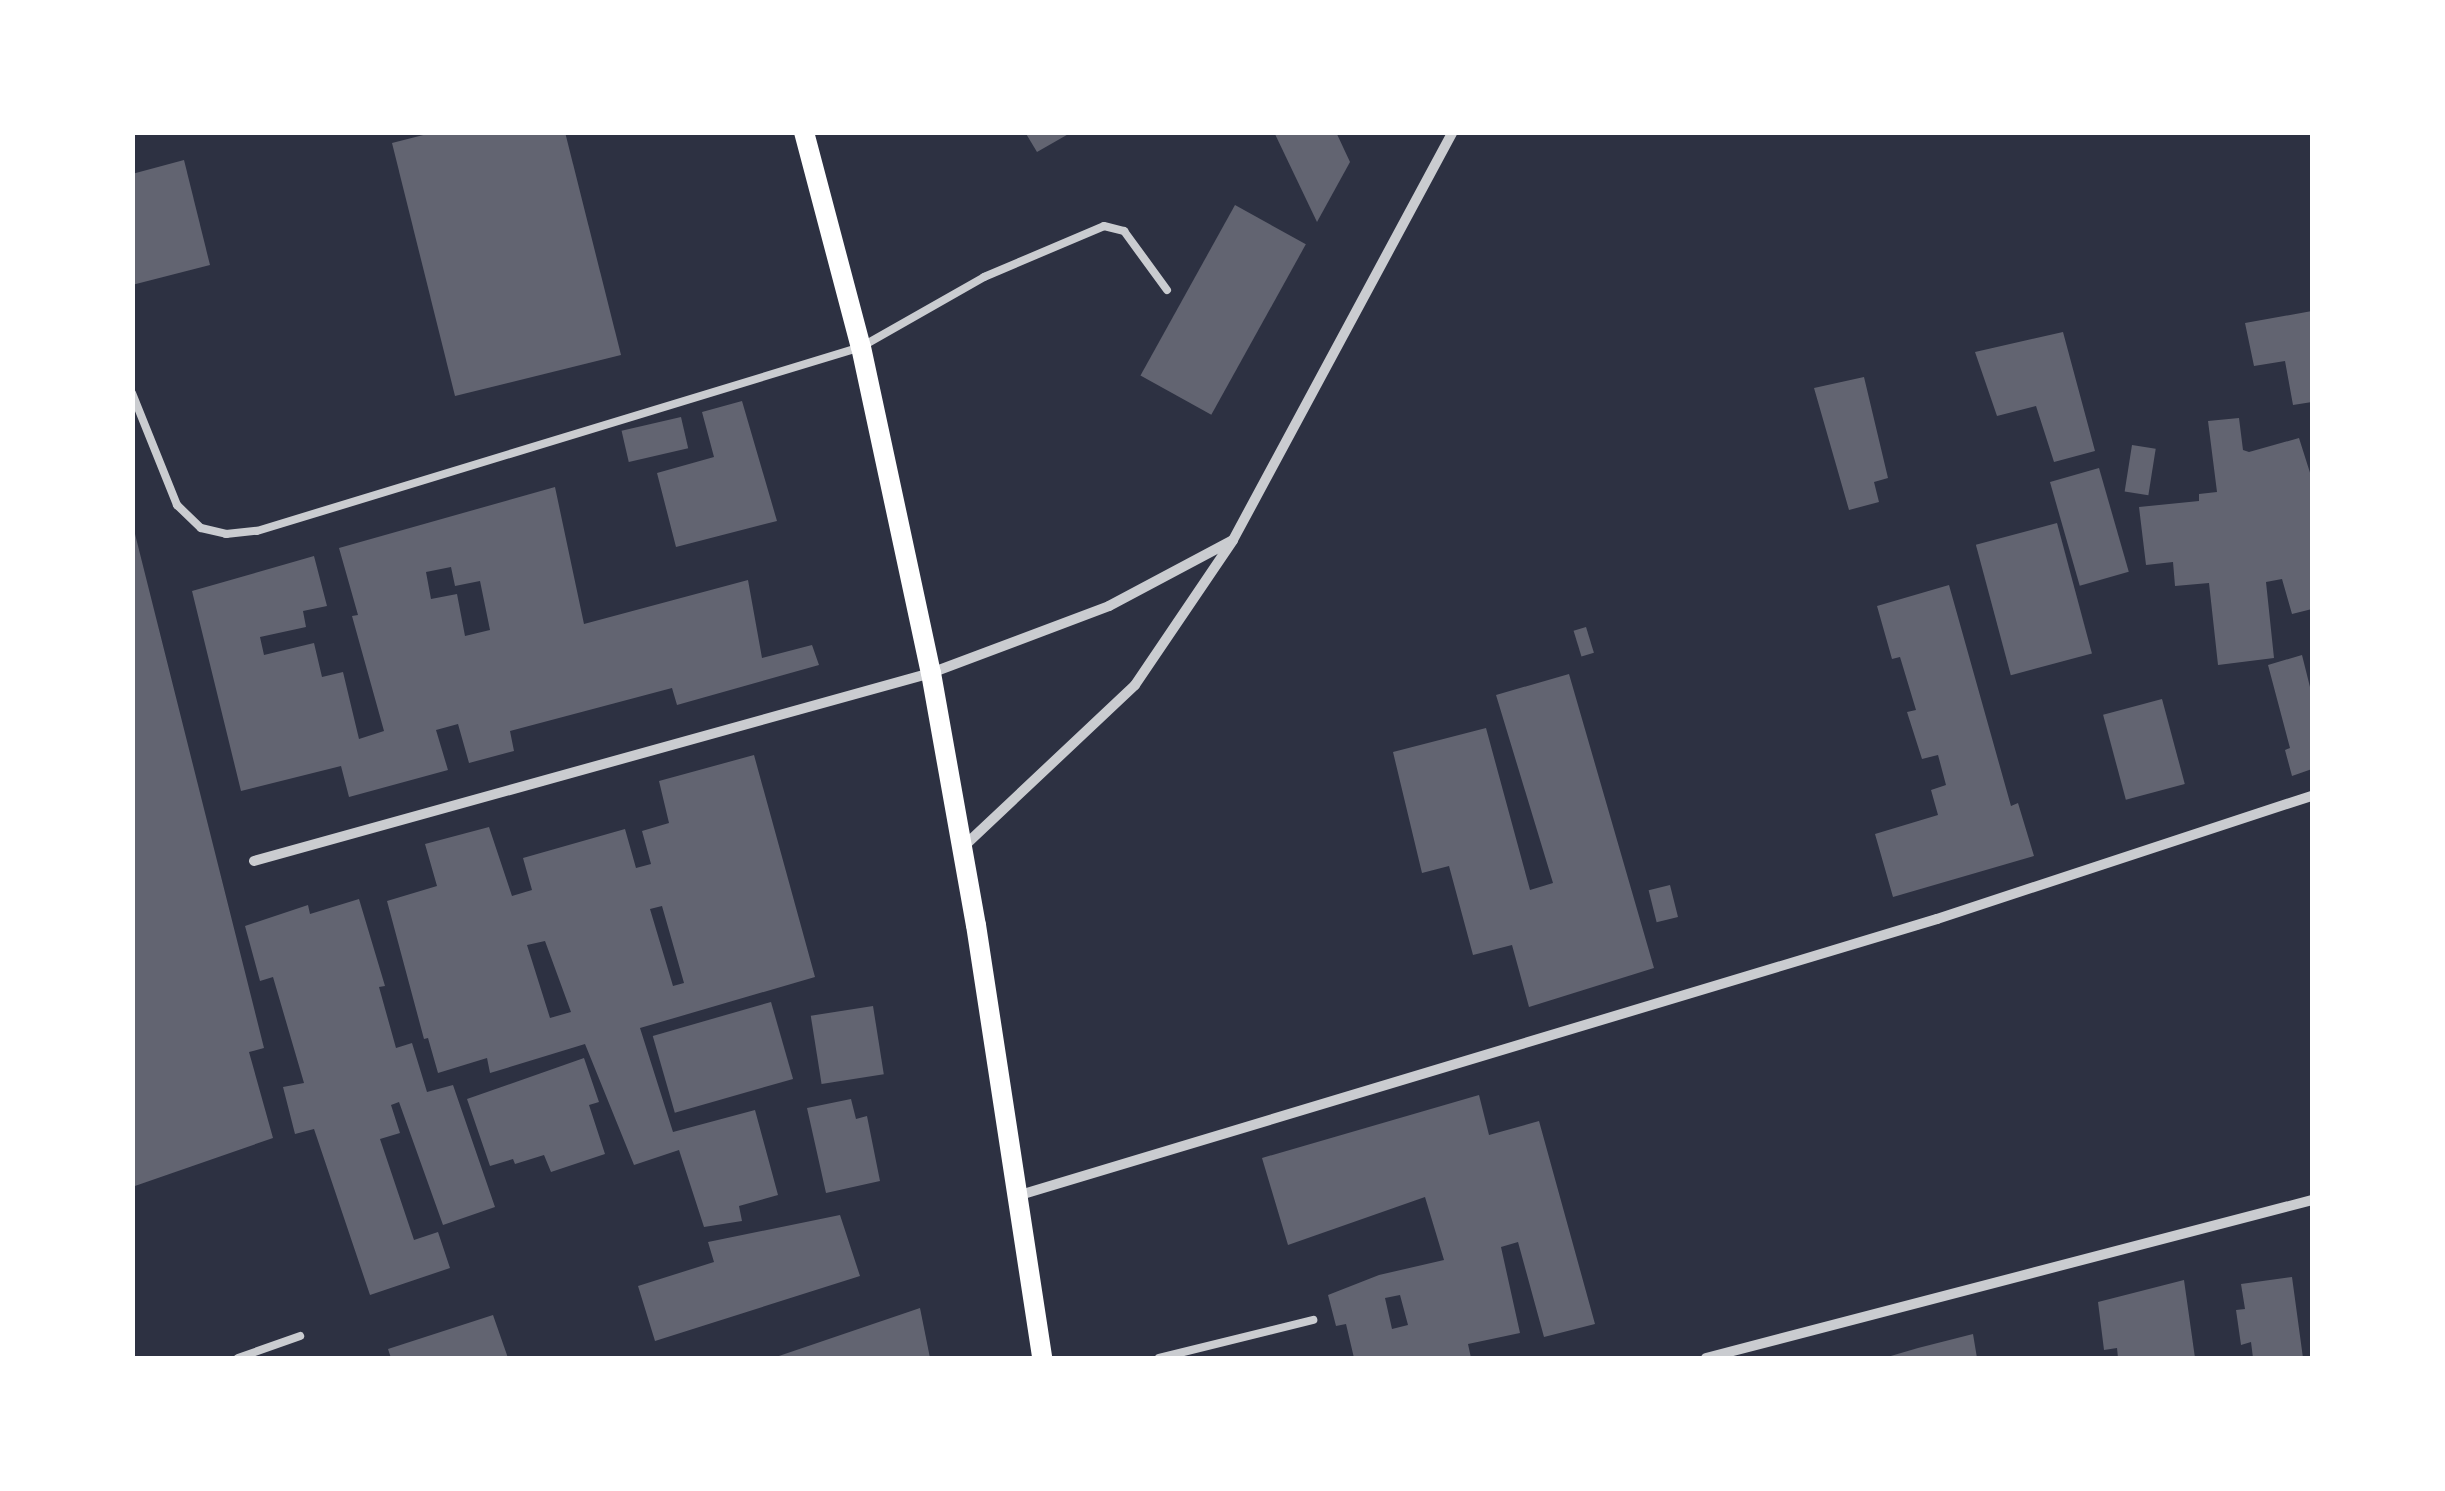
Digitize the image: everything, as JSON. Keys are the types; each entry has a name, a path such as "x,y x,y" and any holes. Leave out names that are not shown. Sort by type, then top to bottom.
{"main road":[{"path":"804,132 861,347 931,674 1020,1195 1042,1358"}],"street":[{"path":"960,850 1136,685 1233,540 1453,132"},
{"path":"254,862 931,674 1109,606 1233,540"},
{"path":"1020,1195 1937,918 2312,796"},
{"path":"1706,1358 2312,1200"}],"lane":[{"path":"132,394 177,505 201,528 226,534 257,531 861,347 984,276 1104,226 1124,230 1167,290"},
{"path":"1159,1358 1313,1320"},
{"path":"238,1358 300,1336"}],"building":[{"path":"435,132 565,132 621,355 455,396 392,143"},
{"path":"1025,132 1072,132 1037,152"},
{"path":"1274,132 1336,132 1350,162 1317,222"},
{"path":"184,160 210,265 132,285 132,174"},
{"path":"1235,205 1306,244 1211,415 1140,376"},
{"path":"2312,311 2312,402 2293,405 2285,361 2254,366 2245,323"},
{"path":"2063,332 2095,451 2054,462 2036,406 1997,416 1975,352"},
{"path":"1864,377 1888,478 1874,482 1879,502 1849,510 1814,388"},
{"path":"742,401 777,521 676,547 657,473 714,457 702,412"},
{"path":"681,417 688,448 629,462 622,431"},
{"path":"2239,418 2243,450 2249,452 2299,438 2312,479 2312,609 2292,614 2282,579 2266,582 2274,658 2218,665 2209,583 2175,586 2173,562 2146,565 2139,507 2199,501 2199,494 2217,492 2208,421"},
{"path":"2132,445 2156,449 2148,495 2125,491"},
{"path":"2099,468 2129,572 2080,586 2050,482"},
{"path":"555,487 584,624 748,580 762,658 812,645 819,665 677,705 672,688 510,731 514,751 469,763 458,724 436,730 448,770 349,797 341,766 241,791 192,591 314,556 327,606 303,611 306,627 260,637 264,655 314,643 322,677 343,672 359,739 384,731 352,616 358,615 339,548","holes":["451,567 455,586 480,581 490,630 465,636 457,594 431,599 426,572"]},
{"path":"132,522 264,1048 249,1052 273,1138 132,1187"},
{"path":"2057,523 2092,653 2011,675 1976,545"},
{"path":"1949,585 2011,806 2018,803 2034,856 1893,897 1875,834 1938,815 1931,790 1946,785 1938,755 1922,759 1907,712 1916,710 1900,657 1892,659 1877,606"},
{"path":"1586,627 1594,653 1581,657 1574,631"},
{"path":"2302,655 2312,695 2312,769 2292,776 2285,750 2290,748 2268,665"},
{"path":"1569,674 1654,968 1529,1007 1512,945 1473,955 1449,866 1422,873 1393,752 1486,728 1530,890 1553,883 1496,695"},
{"path":"2162,699 2185,784 2126,800 2103,715"},
{"path":"754,755 815,977 640,1028 673,1132 755,1110 778,1195 739,1206 742,1221 704,1227 679,1150 634,1165 585,1044 490,1073 487,1058 438,1073 428,1038 424,1039 387,901 437,886 425,844 489,827 512,896 532,890 523,858 625,829 636,868 651,864 642,831 669,823 659,781","holes":["662,906 684,983 673,986 650,909","545,941 571,1012 550,1018 527,945"]},
{"path":"1670,885 1678,917 1657,922 1649,890"},
{"path":"359,899 385,986 379,987 396,1048 412,1043 427,1092 453,1085 495,1207 443,1225 399,1102 391,1105 400,1133 380,1139 414,1240 438,1232 450,1268 370,1295 314,1129 295,1134 283,1087 304,1083 273,977 260,981 245,926 308,905 310,914"},
{"path":"771,1002 793,1079 675,1113 653,1036"},
{"path":"873,1006 884,1074 822,1084 811,1016"},
{"path":"584,1058 599,1102 589,1105 605,1154 551,1172 544,1155 515,1164 513,1159 490,1166 467,1099"},
{"path":"1479,1095 1489,1135 1539,1121 1595,1324 1544,1337 1518,1242 1501,1247 1520,1333 1468,1344 1471,1358 1354,1358 1346,1324 1336,1326 1328,1295 1379,1275 1444,1260 1425,1197 1288,1245 1262,1158","holes":["1400,1295 1408,1325 1392,1329 1385,1298"]},
{"path":"851,1099 856,1119 867,1116 880,1181 826,1193 807,1108"},
{"path":"840,1215 860,1276 655,1341 638,1286 714,1262 708,1242"},
{"path":"2292,1277 2303,1358 2253,1358 2251,1342 2241,1345 2236,1310 2245,1309 2241,1284"},
{"path":"2184,1280 2195,1358 2118,1358 2117,1348 2104,1350 2098,1302"},
{"path":"920,1308 930,1358 773,1358"},
{"path":"493,1315 508,1358 391,1358 388,1349"},
{"path":"1973,1334 1977,1358 1884,1358 1918,1348"}]}
